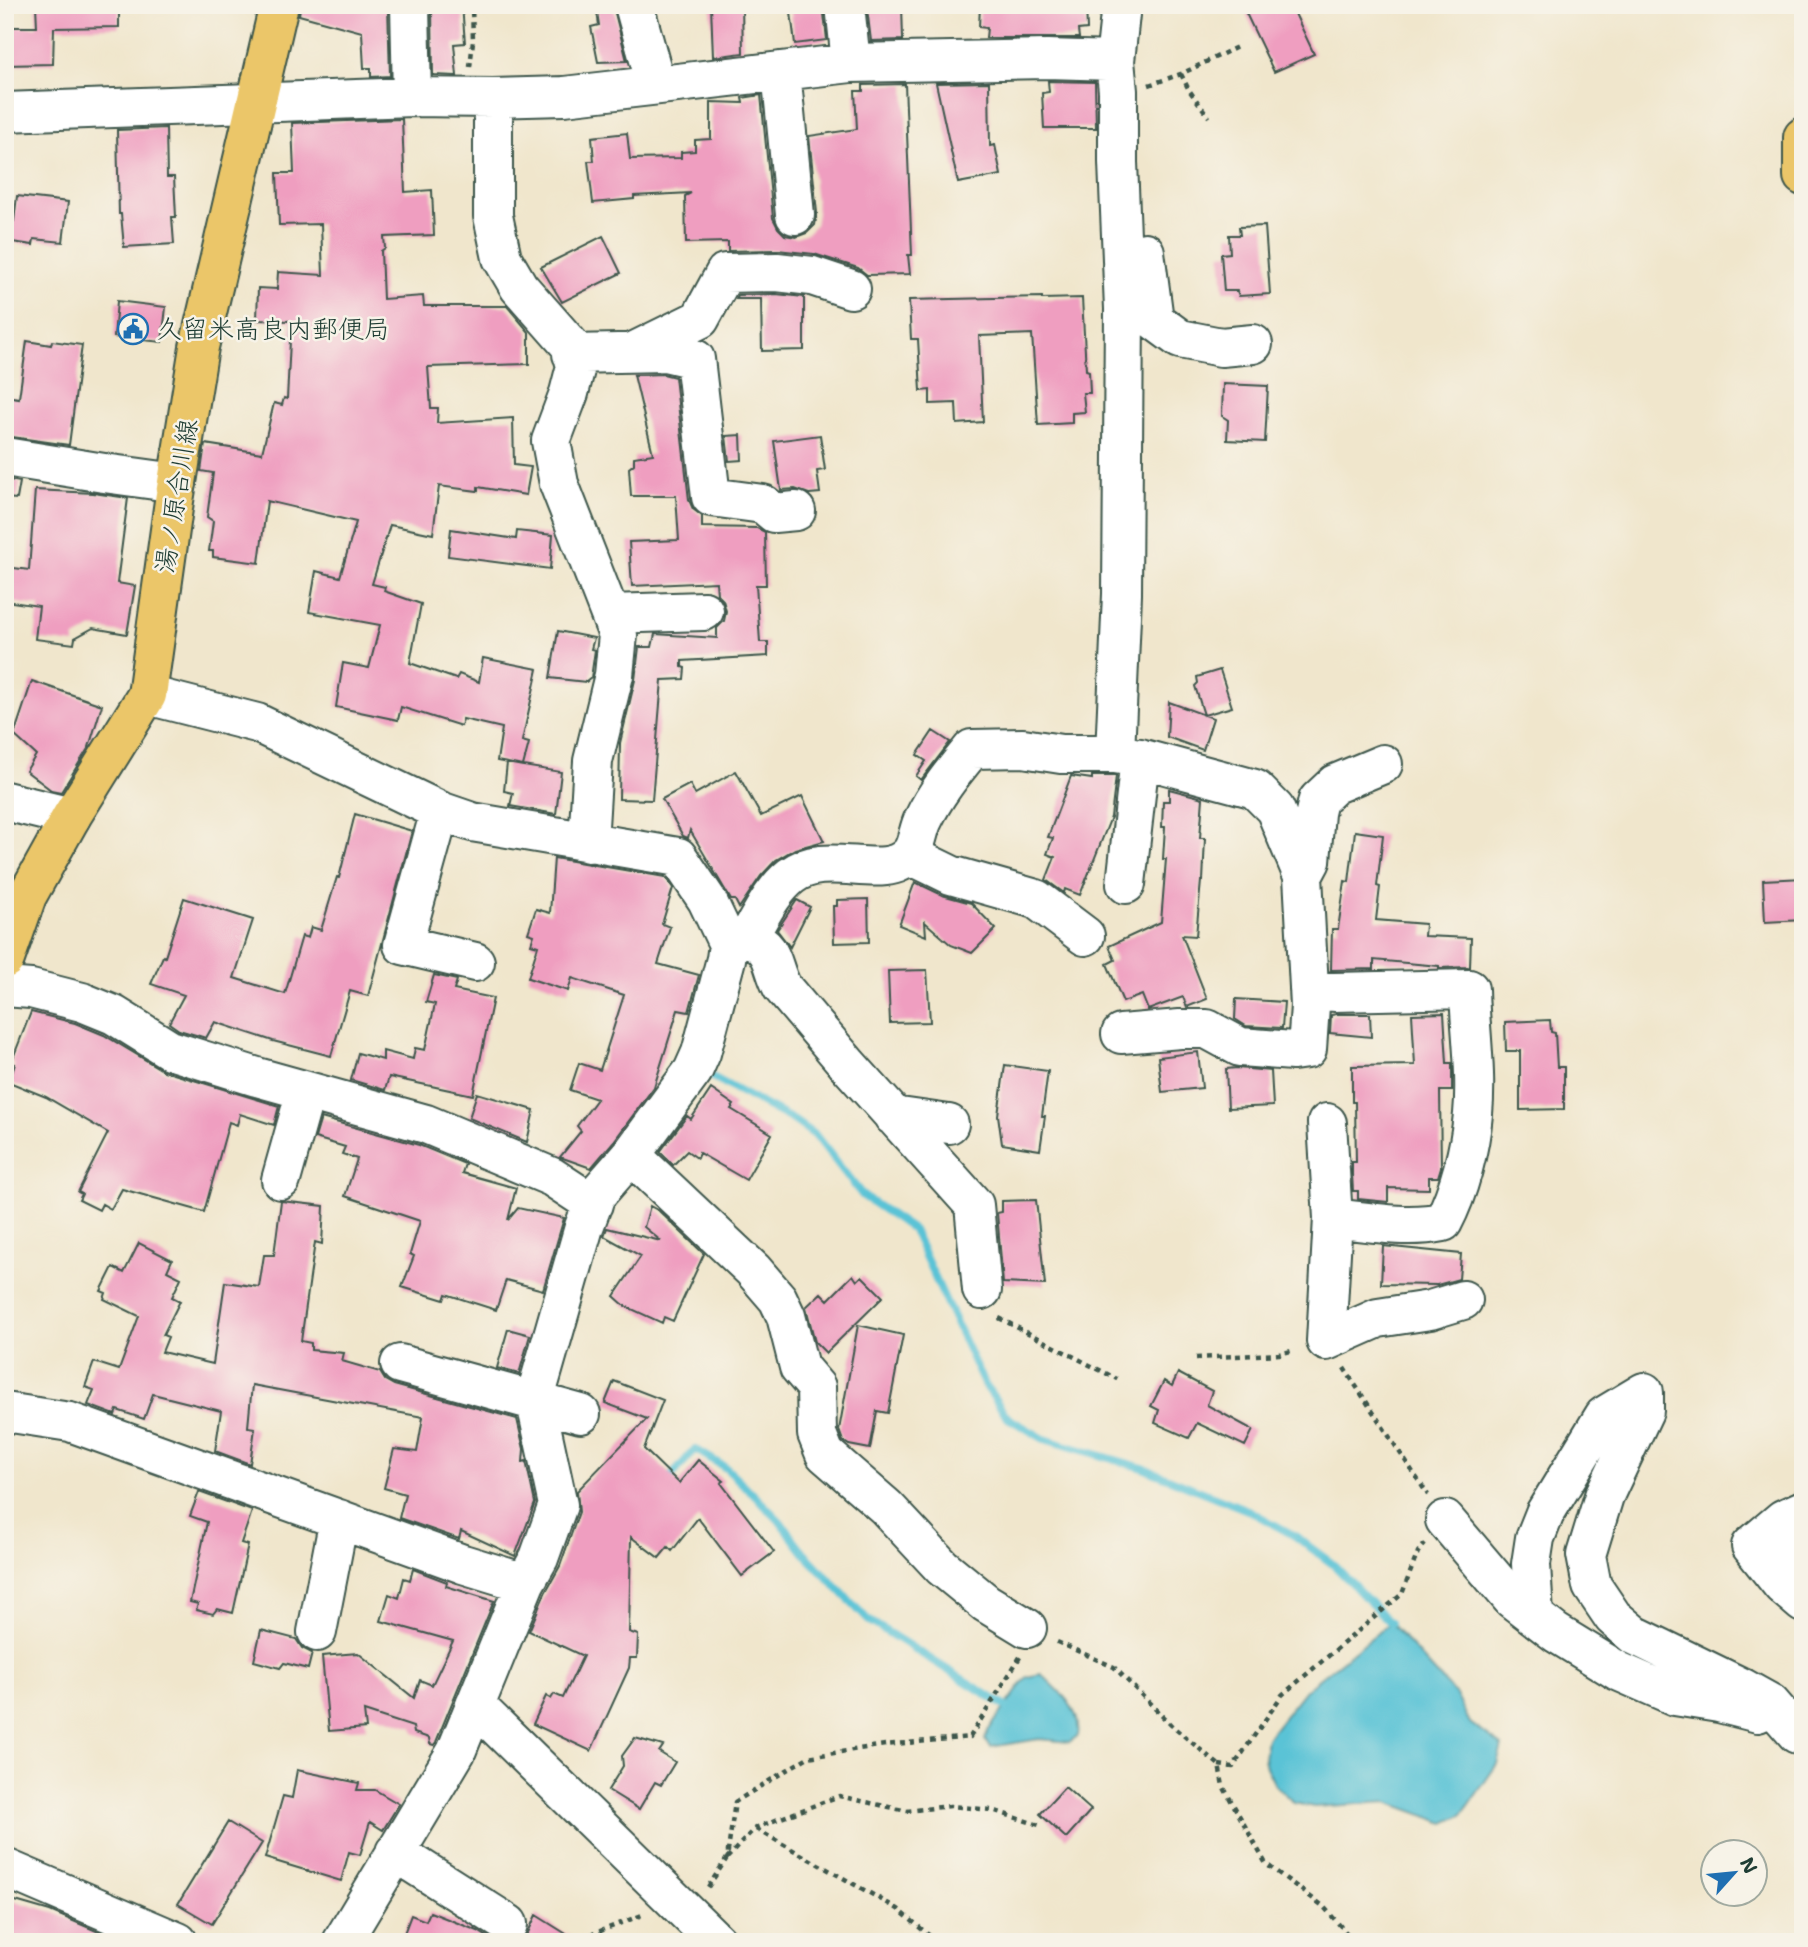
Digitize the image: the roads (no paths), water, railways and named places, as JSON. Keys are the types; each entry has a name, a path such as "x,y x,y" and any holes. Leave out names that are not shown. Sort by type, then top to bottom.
{"main road":[{"name":"湯ノ原合川線","path":"5,959 27,896 71,817 148,695 199,347 279,5"},
{"path":"1803,137 1803,176"}],"street":[{"path":"410,5 412,97"},
{"path":"634,5 656,85"},
{"path":"845,5 851,63"},
{"path":"1121,5 1115,61 1124,323 1122,594 1128,756 1126,884"},
{"path":"5,112 412,97 564,96 851,63 1047,59 1115,61"},
{"path":"781,71 795,215"},
{"path":"480,97 493,216 502,258 519,286 570,345 576,366 551,441 559,484 618,635 614,675 593,761 588,843"},
{"path":"1118,162 1133,170 1140,196 1147,278 1154,320 1180,339 1221,347 1253,344"},
{"path":"635,351 700,319 725,273 776,272 812,276 850,289"},
{"path":"572,354 665,352 695,359 711,497 763,504 774,513 796,511"},
{"path":"5,457 177,483"},
{"path":"610,614 704,611"},
{"path":"148,695 257,723 440,811 472,822 678,857 738,940 766,947 782,987 974,1205 982,1290"},
{"path":"342,1942 456,1752 525,1583 539,1558 558,1505 535,1398 584,1227 596,1195 631,1155 693,1071 701,1053 726,959 775,893 793,874 812,865 840,863 876,868 895,863 910,855 923,819 943,785 972,749 1023,748 1060,754 1128,756 1255,789 1275,809 1303,876 1309,989 1307,1049 1293,1051 1240,1047 1207,1029 1121,1034"},
{"path":"1303,876 1311,861 1318,800 1335,784 1384,764"},
{"path":"5,801 71,817"},
{"path":"440,811 403,945 475,962"},
{"path":"910,855 951,875 1036,900 1085,936"},
{"path":"5,986 31,989 82,1002 114,1015 170,1050 426,1124 552,1177 593,1204"},
{"path":"1309,989 1334,992 1469,989 1474,1114 1460,1180 1443,1223 1399,1226 1333,1218"},
{"path":"281,1180 306,1091"},
{"path":"893,1116 949,1124"},
{"path":"1327,1123 1333,1218 1326,1341 1378,1318 1430,1310 1463,1300"},
{"path":"631,1155 753,1270 778,1299 786,1315 799,1367 816,1388 817,1434 825,1454 887,1507 942,1567 986,1603 1031,1630"},
{"path":"400,1364 581,1414"},
{"path":"1534,1616 1531,1564 1535,1538 1545,1513 1604,1416 1643,1392 1644,1410 1604,1496 1586,1555 1592,1586 1614,1617 1634,1635 1770,1703 1800,1737"},
{"path":"5,1412 70,1422 463,1564 525,1583"},
{"path":"1803,1510 1783,1519 1751,1546 1782,1585 1803,1603"},
{"path":"317,1632 340,1519"},
{"path":"1445,1520 1512,1600 1556,1633 1618,1671 1675,1696 1719,1703 1764,1715 1800,1737"},
{"path":"1803,1540 1785,1553 1803,1556"},
{"path":"475,1705 717,1942"},
{"path":"395,1852 509,1924"},
{"path":"5,1868 178,1942"}],"water":[{"path":"1390,1623 1456,1695 1470,1723 1502,1746 1497,1764 1462,1815 1445,1823 1387,1802 1314,1807 1294,1803 1275,1785 1266,1767 1264,1758 1267,1738 1306,1689"},
{"path":"1041,1674 1073,1709 1078,1736 1069,1742 1039,1739 991,1747 985,1740 988,1731 1027,1677"}],"waterway":[{"path":"703,1072 793,1120 816,1136 863,1196 913,1230 983,1382 1008,1418 1044,1439 1143,1468 1250,1511 1295,1536 1334,1565 1390,1623"},
{"path":"665,1484 695,1449 726,1468 779,1520 805,1554 868,1620 1005,1706"}],"place":[{"name":"久留米高良内郵便局","path":"133,329"}]}
